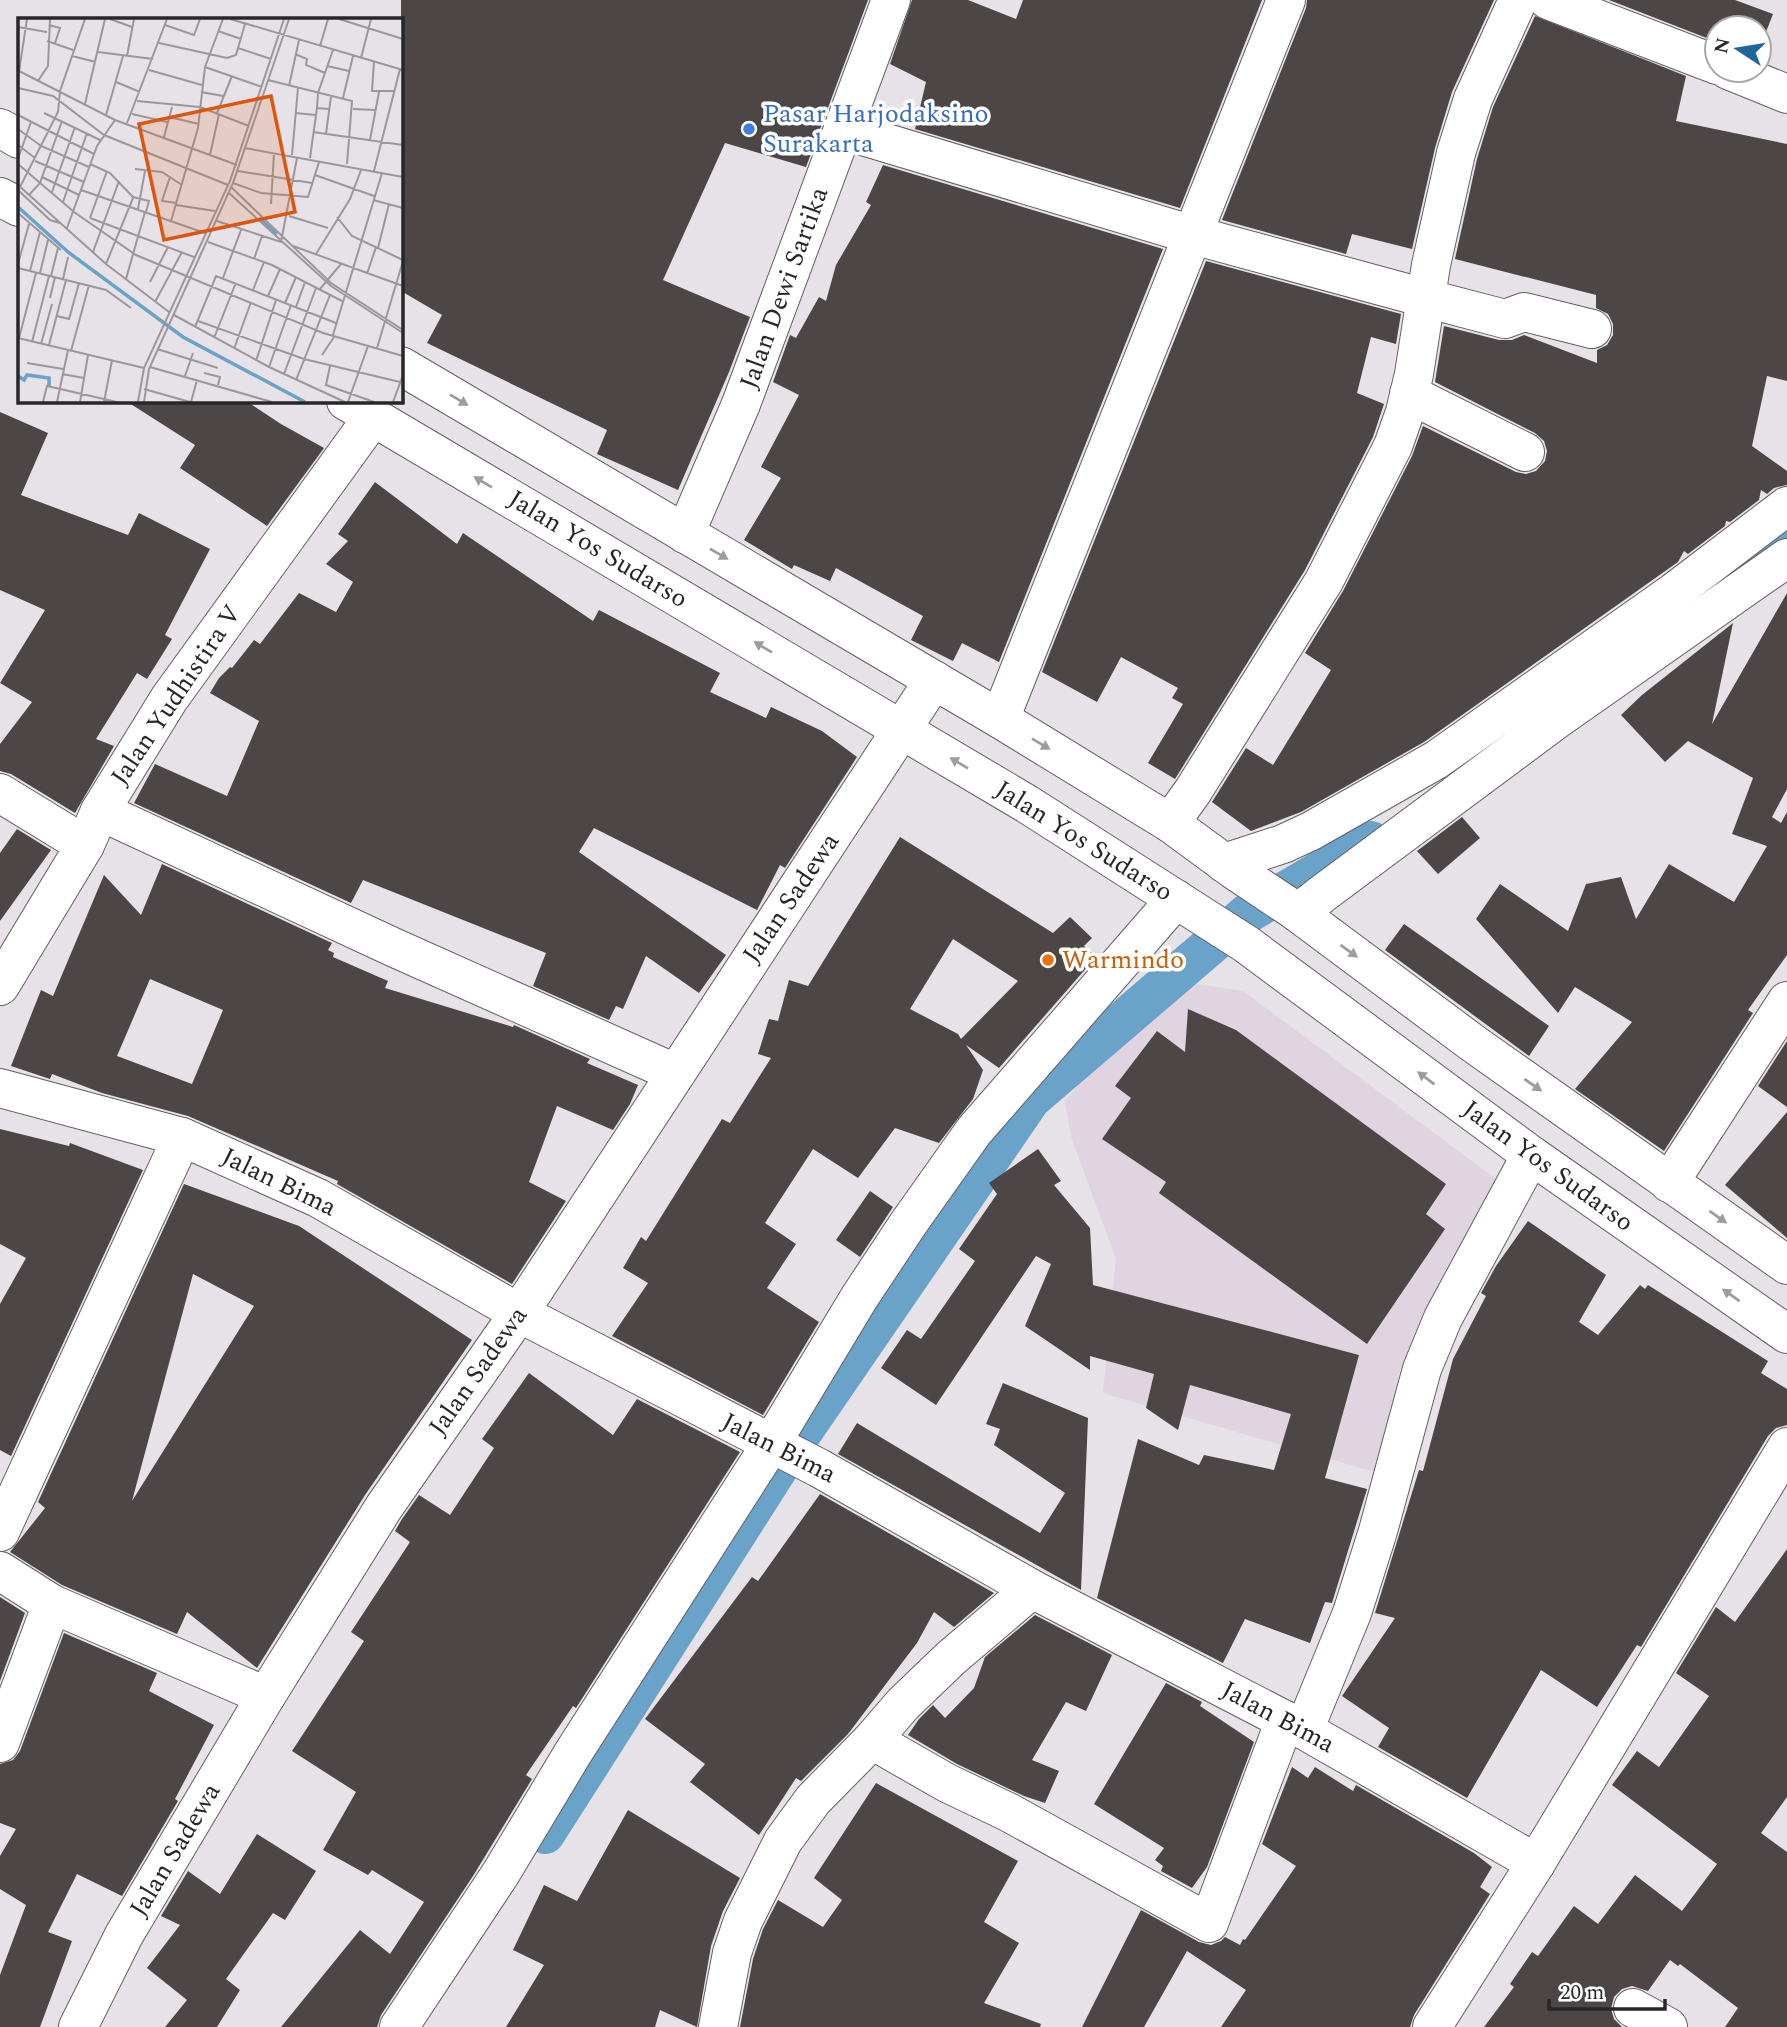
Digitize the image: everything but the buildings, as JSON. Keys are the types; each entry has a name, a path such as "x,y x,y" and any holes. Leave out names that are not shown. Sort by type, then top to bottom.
{"street":[{"name":"Jalan Dewi Sartika","path":"685,534 741,404 891,0"},
{"path":"1000,719 1286,0"},
{"path":"1170,823 1193,791 1324,581 1393,446 1409,394 1425,298 1456,153 1474,99 1518,0"},
{"path":"1548,0 1703,60"},
{"path":"1762,84 1787,94"},
{"path":"0,128 18,138"},
{"path":"843,130 1193,235 1425,298 1505,319 1524,312 1592,328"},
{"path":"0,197 18,207"},
{"path":"402,367 1000,719 1170,823 1296,912 1474,1044 1787,1265"},
{"path":"1409,394 1525,452"},
{"name":"Jalan Yos Sudarso","path":"360,409 1027,804 1247,944 1531,1155 1787,1334"},
{"name":"Jalan Yudhistira V","path":"0,986 169,699 360,409"},
{"path":"1229,866 1311,831 1436,760 1674,592 1787,506"},
{"path":"1296,912 1556,720 1786,561"},
{"name":"Jalan Sadewa","path":"78,2027 124,1935 265,1696 384,1507 519,1313 934,680"},
{"path":"0,793 395,948 675,1073"},
{"path":"399,2027 501,1873 573,1753 786,1451 859,1298 974,1131 1190,908"},
{"path":"1669,1183 1787,1001"},
{"name":"Jalan Bima","path":"0,1088 182,1137 318,1198 519,1313 786,1451 1032,1589 1295,1725 1536,1863"},
{"path":"0,1532 182,1137"},
{"path":"872,1740 1209,1923 1295,1725 1352,1613 1422,1369 1443,1318 1531,1155"},
{"path":"1432,2027 1536,1863 1787,1447"},
{"path":"0,1571 52,1604 265,1696"},
{"path":"718,2027 733,1953 743,1921 783,1841 813,1800 903,1704 951,1658 1032,1589"},
{"path":"0,1744 52,1604"},
{"path":"1633,2008 1668,2027"}],"shaded area":[{"path":"1189,983 1243,991 1496,1179 1400,1369 1378,1473 1103,1393 1116,1259 1071,1137 1065,1101 1098,1061 1131,1029"}],"waterway":[{"path":"1729,579 1787,533"},
{"path":"545,1834 786,1456 1031,1099 1248,913 1371,841"}],"place":[{"name":"Pasar Harjodaksino Surakarta","path":"749,129"},
{"name":"Warmindo","path":"1048,960"}]}
